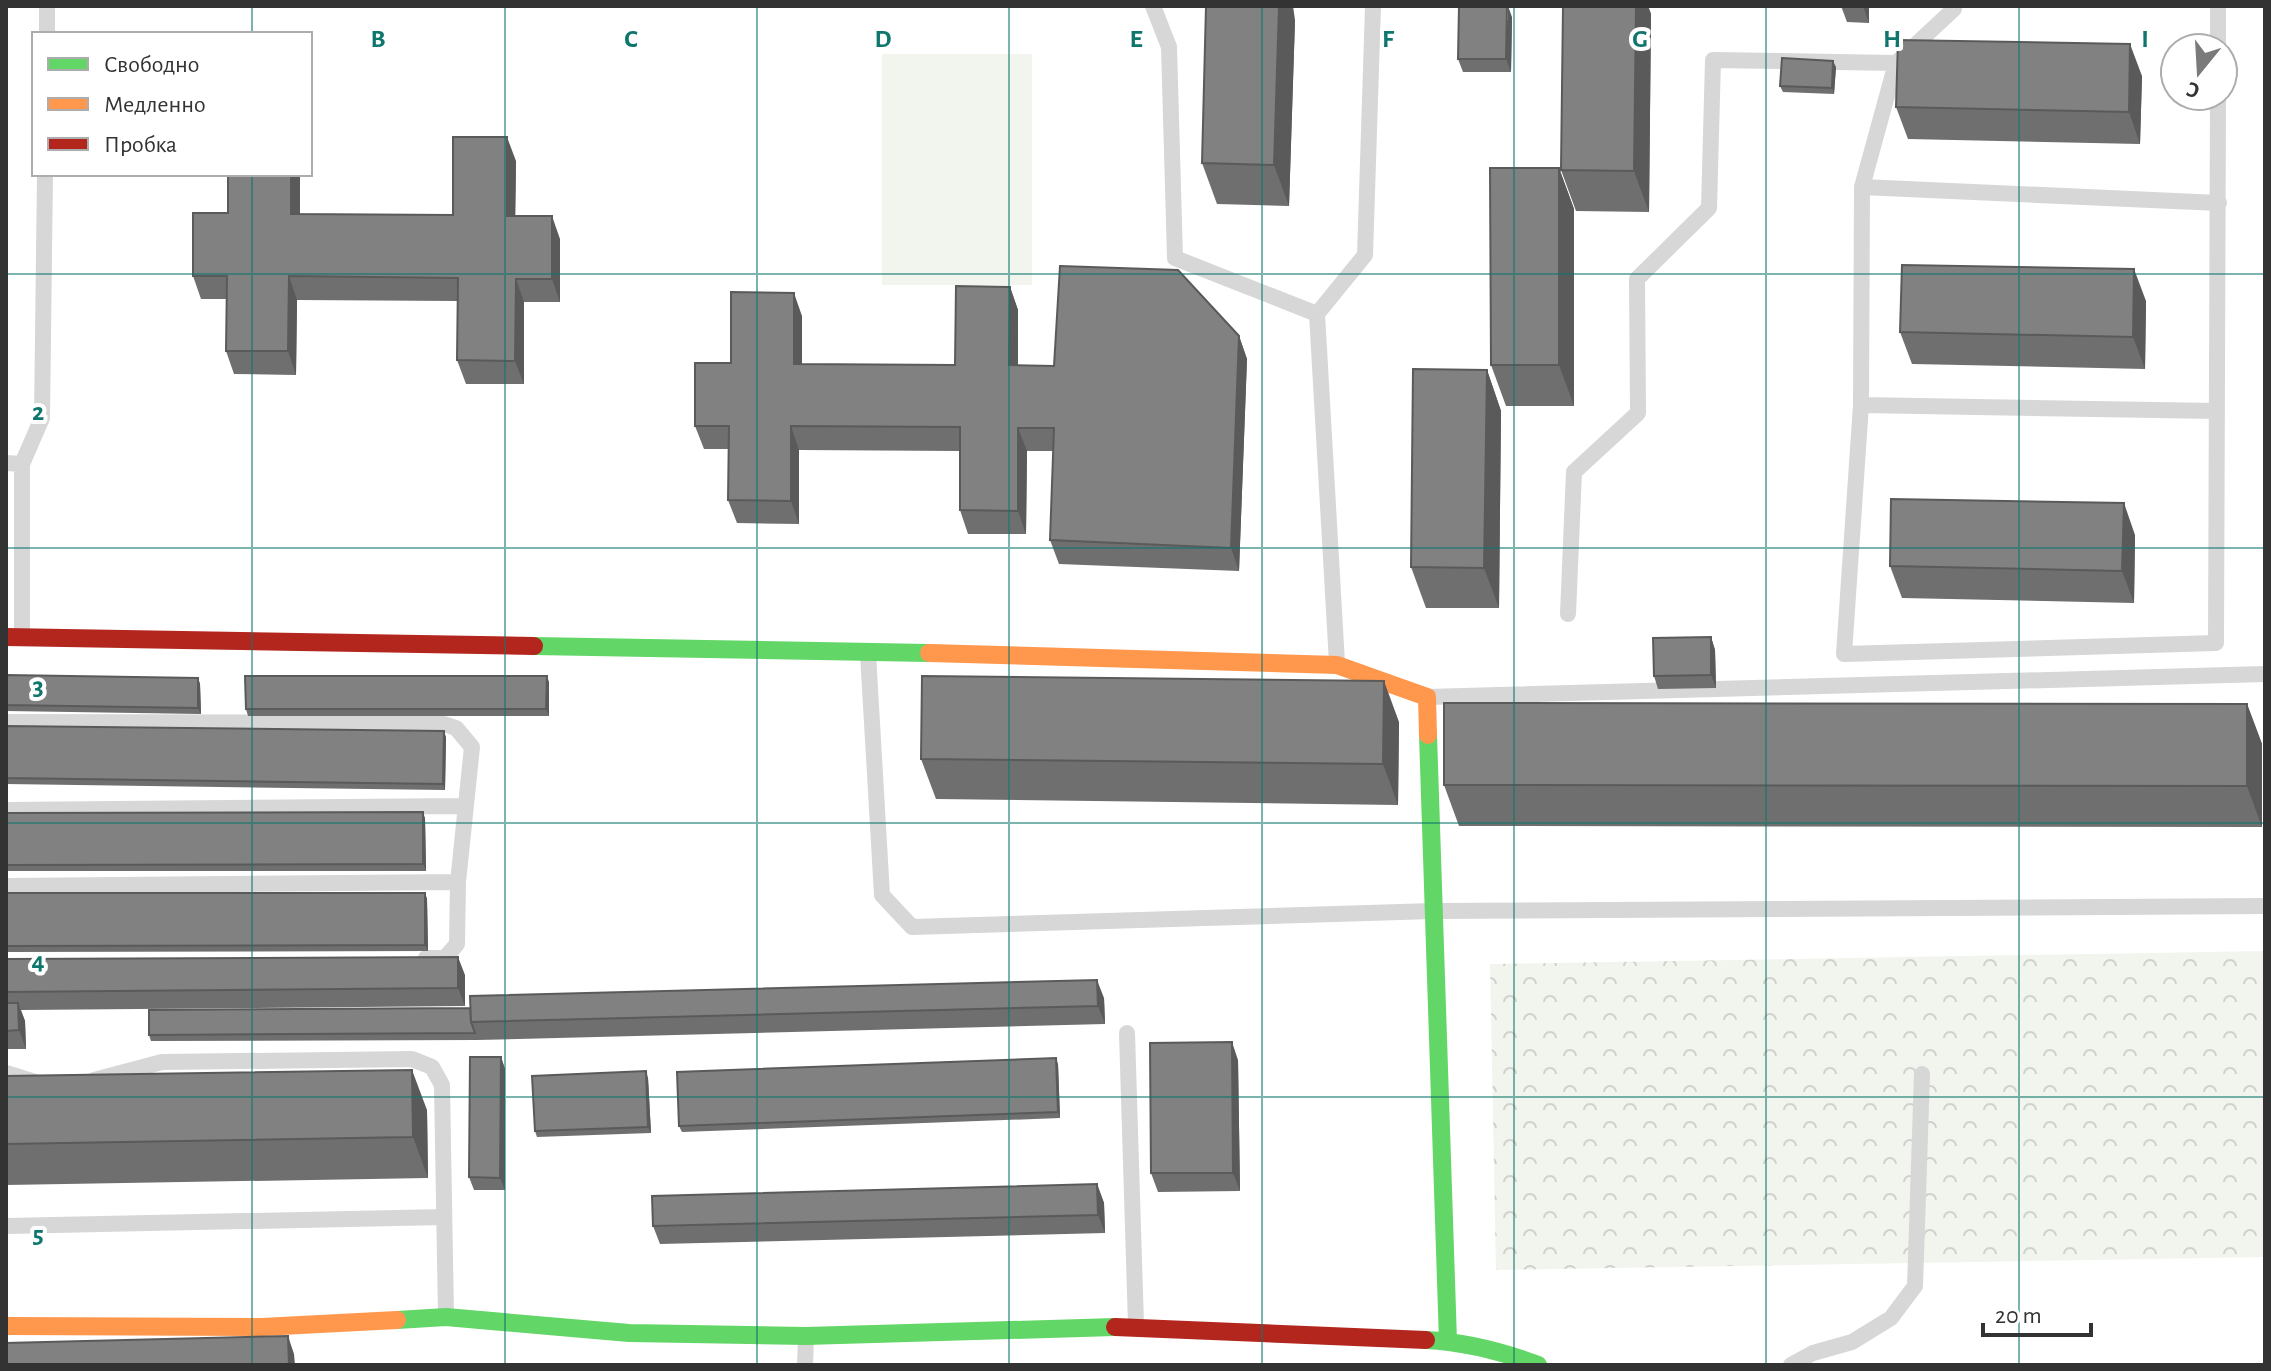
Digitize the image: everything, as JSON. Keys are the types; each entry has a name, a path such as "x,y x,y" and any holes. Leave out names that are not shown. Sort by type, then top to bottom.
{"street":[{"path":"14,637 868,651 1337,665 1427,697 1448,1341"},
{"path":"6,1326 262,1333 446,1317 629,1333 806,1336 1136,1326 1448,1341 1500,1351 1538,1365"}],"lane":[{"path":"47,6 47,32"},
{"path":"1153,6 1169,47 1175,258 1317,314"},
{"path":"1337,665 1317,314 1365,255 1373,6"},
{"path":"1954,6 1896,63 1862,187 1861,405 1844,654 2216,643 2218,112"},
{"path":"2218,6 2218,32"},
{"path":"1568,614 1574,472 1638,413 1637,279 1709,208 1713,60 1896,63"},
{"path":"14,637 14,463 42,418 45,176"},
{"path":"1862,187 2219,203"},
{"path":"1861,405 2217,411"},
{"path":"868,651 882,895 912,927 1433,911 2265,906"},
{"path":"1427,697 2265,674"},
{"path":"6,722 441,723 456,728 472,747 458,882 457,944 445,958 414,958"},
{"path":"6,810 465,806"},
{"path":"6,886 458,882"},
{"path":"1127,1033 1136,1326"},
{"path":"79,1081 162,1062 412,1059 432,1067 442,1085 446,1317"},
{"path":"6,1073 33,1082 48,1082"},
{"path":"1791,1365 1813,1353 1852,1342 1891,1318 1915,1286 1922,1074"},
{"path":"6,1226 444,1217"},
{"path":"805,1365 806,1336"}],"green space":[{"path":"882,54 1032,54 1032,285 882,285"},
{"path":"2265,951 2265,1257 1496,1270 1490,964"}],"building":[{"path":"1206,6 1279,6 1274,165 1202,163"},
{"path":"1459,6 1507,6 1506,59 1458,59"},
{"path":"1563,6 1636,6 1634,171 1561,170"},
{"path":"1898,40 2130,44 2129,112 1896,107"},
{"path":"1782,58 1833,61 1832,88 1780,86"},
{"path":"453,137 507,137 507,216 552,216 552,279 516,279 515,361 457,360 458,278 289,276 288,351 226,351 227,276 193,276 193,213 228,213 228,176 291,176 291,214 453,215"},
{"path":"1490,168 1559,168 1559,365 1491,365"},
{"path":"1902,265 2134,269 2133,337 1900,332"},
{"path":"1060,266 1178,270 1239,336 1231,548 1050,540 1054,428 1018,428 1018,511 960,510 960,427 791,426 791,501 728,500 729,426 695,426 695,363 731,363 731,292 794,293 794,364 955,365 956,286 1010,287 1009,365 1054,366"},
{"path":"1413,369 1487,370 1484,568 1411,567"},
{"path":"1891,499 2124,503 2122,571 1890,566"},
{"path":"1711,637 1711,675 1654,676 1653,638"},
{"path":"6,675 198,678 198,708 6,705"},
{"path":"245,676 547,676 546,709 246,709"},
{"path":"922,676 1384,681 1383,764 921,759"},
{"path":"1444,703 2247,704 2247,786 1444,785"},
{"path":"6,726 444,731 443,784 6,778"},
{"path":"423,812 423,864 6,865 6,813"},
{"path":"6,893 425,893 425,945 6,946"},
{"path":"458,957 458,988 6,992 6,959"},
{"path":"1097,980 1098,1006 471,1022 470,996"},
{"path":"6,1003 18,1003 19,1030 6,1031"},
{"path":"470,1008 475,1033 149,1035 149,1010"},
{"path":"1232,1042 1233,1173 1151,1173 1150,1043"},
{"path":"470,1057 501,1057 500,1178 469,1177"},
{"path":"1056,1058 1058,1112 679,1126 677,1072"},
{"path":"412,1070 413,1137 6,1144 6,1076"},
{"path":"646,1071 648,1127 535,1131 532,1076"},
{"path":"1097,1184 1098,1215 653,1226 652,1196"},
{"path":"288,1336 289,1365 6,1365 6,1343"}],"traffic: fast":[{"path":"534,646 929,653"},
{"path":"1428,735 1448,1341"},
{"path":"397,1320 446,1317 629,1333 806,1336 1115,1327"},
{"path":"1426,1340 1483,1348 1538,1365"}],"traffic: slow":[{"path":"929,653 1337,665 1427,697 1428,735"},
{"path":"6,1326 262,1327 397,1320"}],"traffic: jam":[{"path":"6,637 534,646"},
{"path":"1115,1327 1426,1340"}]}
